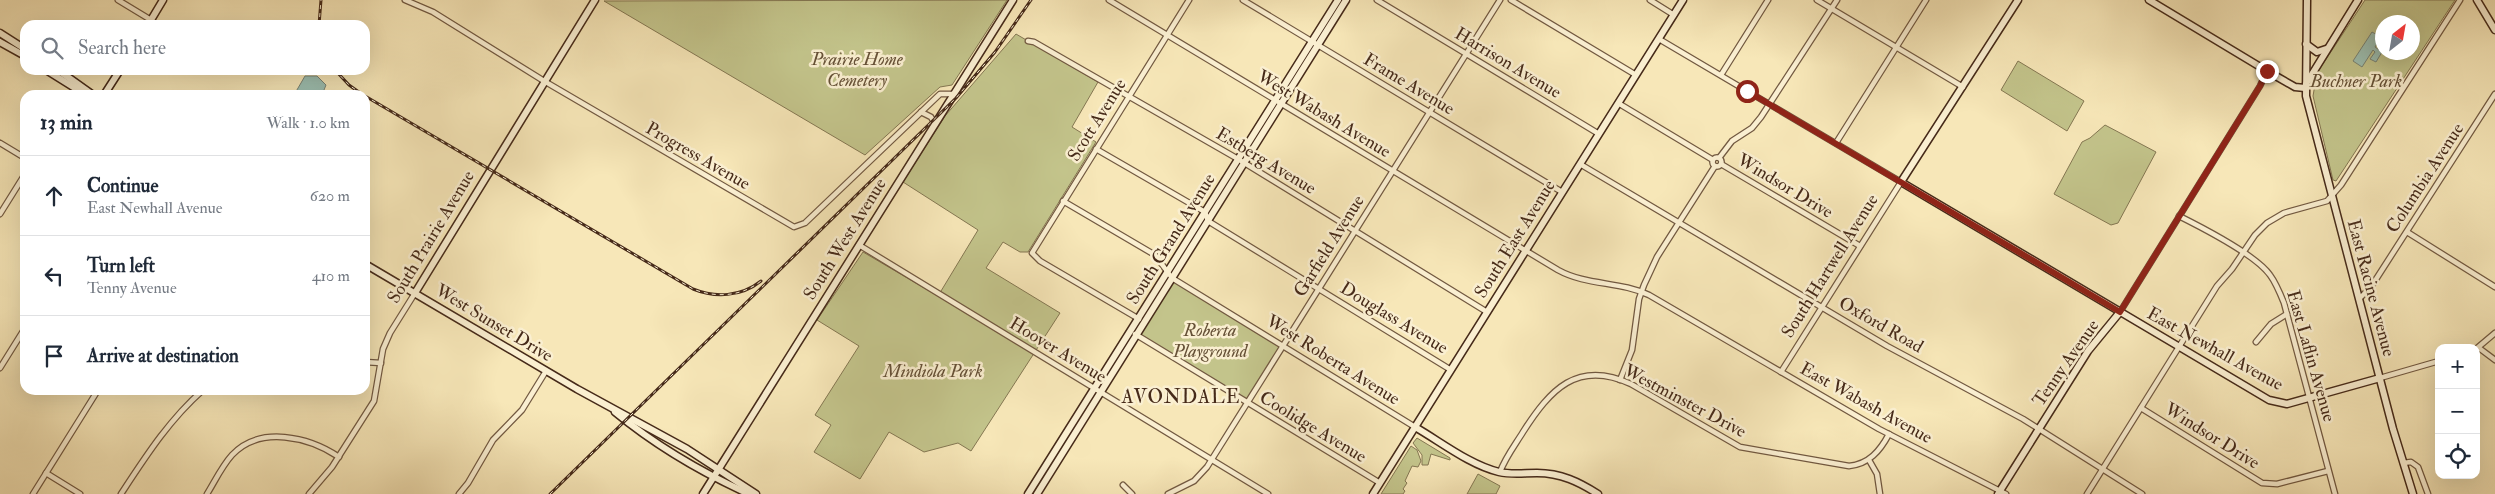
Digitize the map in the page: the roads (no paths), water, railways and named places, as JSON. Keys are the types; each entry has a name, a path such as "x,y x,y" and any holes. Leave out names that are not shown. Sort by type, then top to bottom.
{"street":[{"path":"118,0 146,20"},
{"path":"150,20 164,0"},
{"name":"Progress Avenue","path":"405,0 433,12 544,81 796,227 805,223 940,94 954,94"},
{"name":"South Prairie Avenue","path":"309,494 325,478 374,401 380,363 390,333 595,0"},
{"name":"West Wabash Avenue","path":"1109,0 1525,251"},
{"name":"Scott Avenue","path":"1141,320 1032,256 1033,249 1189,0"},
{"name":"Frame Avenue","path":"1243,0 1562,192"},
{"name":"South Grand Avenue","path":"1315,44 1338,0"},
{"name":"South Grand Avenue","path":"1028,494 1133,333 1168,271 1205,212 1241,161 1315,44 1346,0"},
{"name":"Harrison Avenue","path":"1377,0 1599,134"},
{"name":"Garfield Avenue","path":"1168,494 1194,480 1212,460 1500,0"},
{"path":"1511,0 1636,75"},
{"path":"1650,0 1674,14"},
{"name":"South East Avenue","path":"1372,494 1683,0"},
{"path":"1721,75 1768,0"},
{"path":"1817,0 1963,87"},
{"path":"1715,166 1713,160 1719,158 1732,141 1755,125 1837,0"},
{"path":"1836,143 1926,0"},
{"name":"South Hartwell Avenue","path":"1781,372 2018,0"},
{"path":"2149,0 2267,71 2296,87 2304,88 2326,49 2358,0"},
{"name":"East Racine Avenue","path":"2307,0 2304,88 2331,196 2413,494"},
{"path":"2087,494 2217,286 2255,235 2272,219 2294,210 2327,201 2340,185 2460,0"},
{"path":"2477,0 2495,30"},
{"name":"South West Avenue","path":"703,494 1011,1"},
{"path":"0,32 20,46"},
{"name":"East Newhall Avenue","path":"1659,39 2269,400 2286,404 2380,378"},
{"name":"Estberg Avenue","path":"1028,41 1034,42 1241,161 1487,312"},
{"path":"0,42 20,53"},
{"path":"2306,44 2317,52 2326,49"},
{"name":"Tenny Avenue","path":"2002,493 2039,429 2088,351 2120,312 2260,86 2267,71"},
{"path":"54,75 78,90"},
{"path":"65,75 86,90"},
{"path":"107,90 117,75"},
{"name":"Columbia Avenue","path":"2359,299 2367,294 2495,94"},
{"name":"Windsor Drive","path":"1618,104 1713,160"},
{"path":"921,112 932,117 935,124"},
{"path":"0,143 20,155"},
{"path":"1096,148 1205,212 1208,221"},
{"path":"1620,380 1632,350 1641,291 1650,270 1715,166 1721,164 1719,158"},
{"name":"South Grand Avenue","path":"1141,320 1172,278 1208,221 1241,161"},
{"name":"Oxford Road","path":"1580,164 1822,308 2039,429 2142,494"},
{"name":"Windsor Drive","path":"1721,164 1860,246"},
{"path":"0,214 20,182"},
{"name":"West Roberta Avenue","path":"1062,201 1155,255 1172,278 1415,426"},
{"name":"East Laflin Avenue","path":"2180,216 2243,253 2270,275 2280,292 2335,494"},
{"name":"Douglass Avenue","path":"1208,221 1451,370"},
{"path":"2407,232 2495,288"},
{"name":"Hoover Avenue","path":"859,245 1268,494"},
{"name":"East Wabash Avenue","path":"1525,251 1578,280 1624,286 1641,291 1889,434 2002,493"},
{"name":"West Sunset Drive","path":"370,267 608,407 719,468 756,494"},
{"path":"2256,342 2271,324 2287,314"},
{"name":"Coolidge Avenue","path":"1133,333 1380,483"},
{"path":"2480,346 2495,333"},
{"path":"0,368 20,336"},
{"path":"2480,350 2495,360"},
{"path":"370,362 380,363"},
{"path":"2380,378 2435,362"},
{"path":"459,494 468,483 494,440 522,410 546,371"},
{"name":"Westminster Drive","path":"1500,472 1540,405 1552,392 1568,382 1584,377 1603,376 1620,380 1740,447 1841,467 1854,466 1868,460"},
{"name":"South Grand Avenue","path":"1037,494 1067,446 1097,390"},
{"path":"32,494 95,395"},
{"path":"122,494 157,439 179,413 198,395"},
{"name":"West Sunset Drive","path":"608,407 638,429 714,476 749,494"},
{"name":"Windsor Drive","path":"2141,408 2262,482 2277,484 2328,471"},
{"path":"1415,426 1480,465 1500,472 1559,475 1578,482 1598,494"},
{"path":"1880,494 1879,478 1868,460 1881,448 1889,434"},
{"path":"207,494 234,453 258,439 274,437 312,442 339,457"},
{"path":"1061,442 1067,446"},
{"path":"2403,463 2411,462 2418,467 2428,494"},
{"path":"46,472 80,494"},
{"path":"1123,485 1132,494"}],"railway":[{"path":"319,20 321,0"},
{"path":"550,494 956,98 995,52 1031,0"},
{"path":"340,75 356,90"},
{"path":"370,99 693,289 710,294 728,294 745,290 761,281"}],"district":[{"name":"AVONDALE","path":"1181,397"}],"park label":[{"name":"Prairie Home Cemetery","path":"857,69"},
{"name":"Buchner Park","path":"2356,81"},
{"name":"Roberta Playground","path":"1210,340"},
{"name":"Mindiola Park","path":"933,371"}]}
